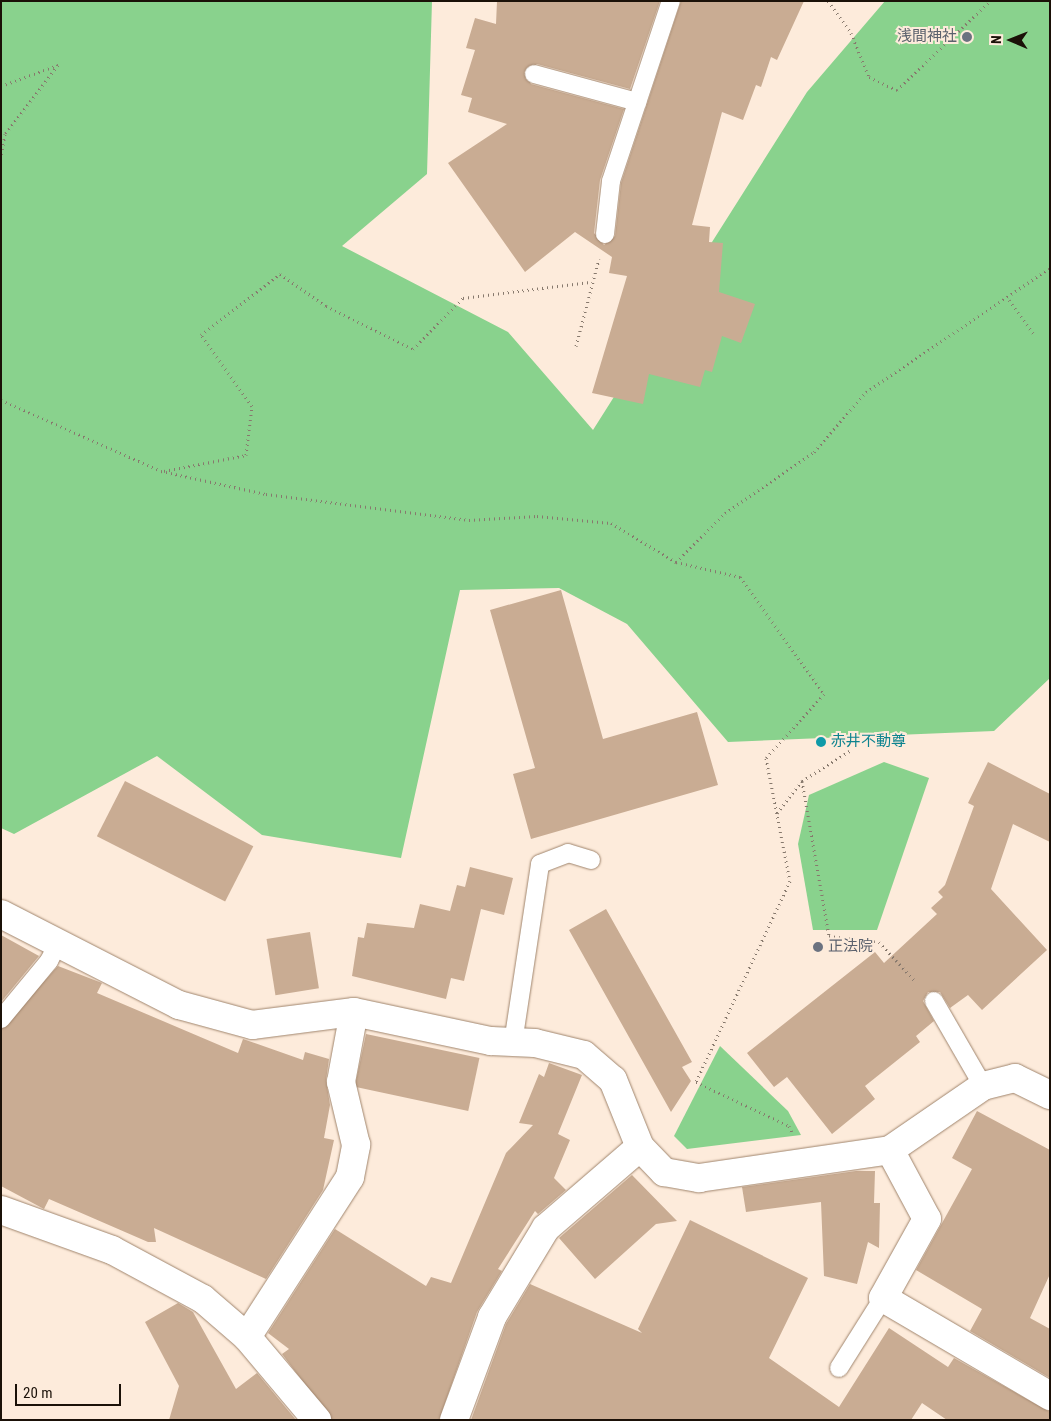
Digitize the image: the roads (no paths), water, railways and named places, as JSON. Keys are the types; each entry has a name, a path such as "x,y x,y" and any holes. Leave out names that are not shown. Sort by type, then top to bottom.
{"street":[{"path":"1,914 179,1005 252,1025 354,1012 584,1055 613,1080 640,1147 664,1172 700,1178 890,1150 983,1086 1015,1078 1050,1095"},
{"path":"247,1337 350,1176 356,1145 341,1082 354,1012"},
{"path":"454,1420 492,1317 546,1228 640,1147"},
{"path":"890,1150 927,1219 883,1298 1050,1396"},
{"path":"1,1210 112,1250 203,1299 247,1337 317,1420"}],"lane":[{"path":"605,234 611,181 671,1"},
{"path":"534,74 636,102"},
{"path":"513,1043 540,864 568,854 591,860"},
{"path":"1,1019 49,961 58,943"},
{"path":"934,1002 983,1086"},
{"path":"839,1368 883,1298"}],"place":[{"name":"浅間神社","path":"967,37"},
{"name":"赤井不動尊","path":"821,742"},
{"name":"正法院","path":"818,947"}]}
